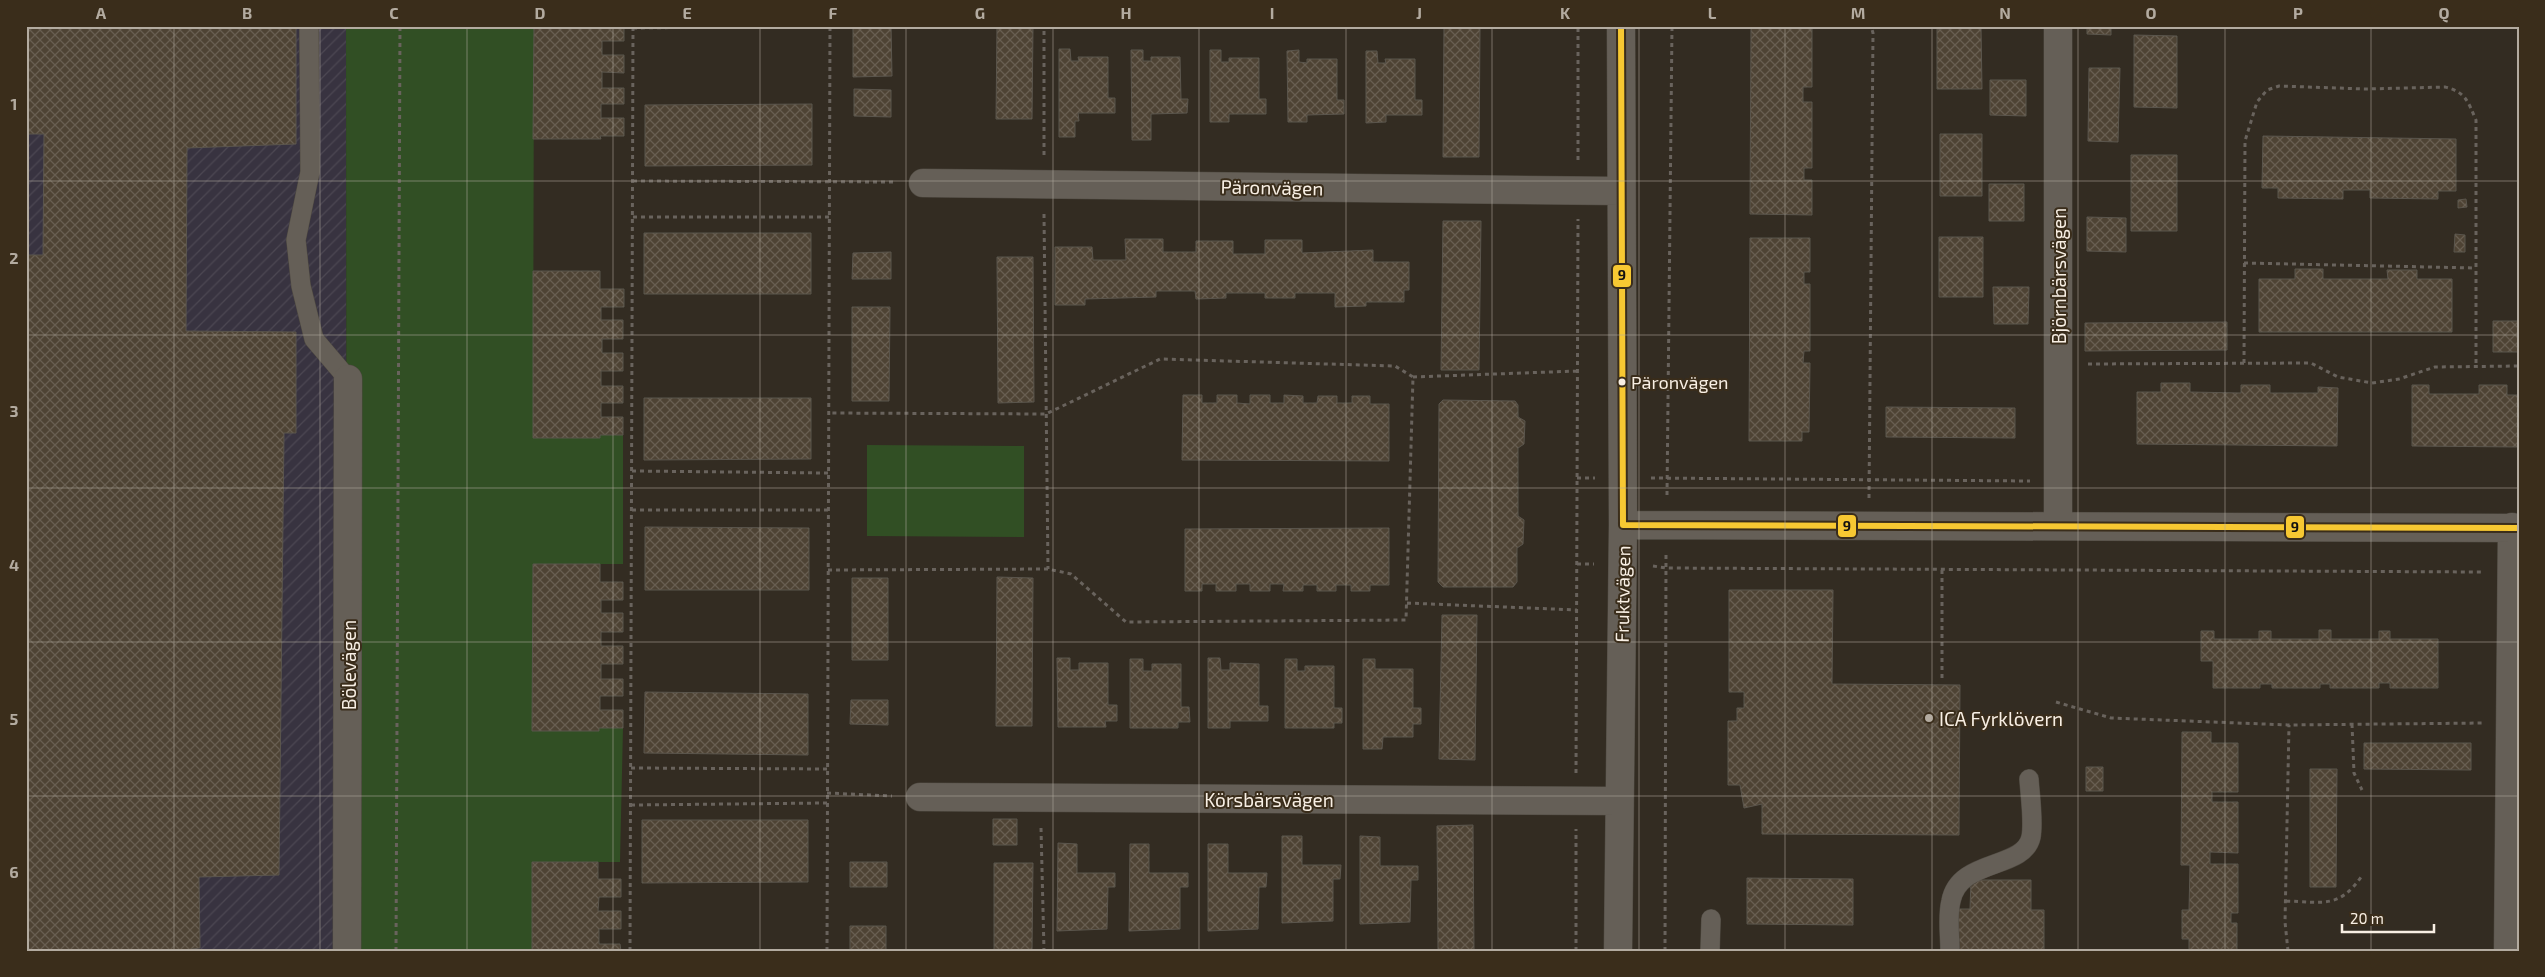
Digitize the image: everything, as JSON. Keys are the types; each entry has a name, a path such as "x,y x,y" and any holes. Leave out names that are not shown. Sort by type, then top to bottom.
{"street":[{"name":"Fruktvägen","path":"1618,951 1623,564 1620,191 1621,26"},
{"name":"Björnbärsvägen","path":"2058,26 2058,525"},
{"name":"Päronvägen","path":"923,183 1620,191"},
{"name":"Bölevägen","path":"347,951 348,379"},
{"path":"1623,525 2515,528 2512,572 2514,723 2508,951"},
{"name":"Körsbärsvägen","path":"920,796 1619,801"}],"lane":[{"path":"309,26 310,172 296,240 301,286 314,339 348,379"},
{"path":"1950,951 1950,900 1957,886 1975,870 2023,851 2031,838 2029,779"},
{"path":"1710,951 1711,919"}],"path":[{"path":"396,951 400,26"},
{"path":"630,951 633,27 814,26"},
{"path":"827,951 830,26"},
{"path":"1044,26 1048,569"},
{"path":"1576,951 1578,26"},
{"path":"1665,951 1666,526 1672,26"},
{"path":"1869,525 1873,42 1871,26"},
{"path":"2244,364 2245,141 2257,102 2267,90 2279,86 2364,89 2445,87 2457,90 2466,98 2476,120 2476,367"},
{"path":"633,181 923,183"},
{"path":"633,217 829,217"},
{"path":"2244,263 2476,268"},
{"path":"829,413 1046,414 1160,360 1395,366 1413,377 1577,371"},
{"path":"2058,364 2311,363 2338,377 2372,382 2399,379 2435,367 2519,366"},
{"path":"828,570 1048,569 1072,574 1126,622 1406,620 1413,377"},
{"path":"632,471 828,473"},
{"path":"1577,478 2058,481"},
{"path":"632,510 828,510"},
{"path":"1577,564 1623,564 1666,568 2512,572"},
{"path":"1942,569 1942,678"},
{"path":"1407,603 1577,610"},
{"path":"2056,702 2111,718 2289,725 2514,723"},
{"path":"2352,724 2354,773 2362,790"},
{"path":"2288,951 2286,901 2289,725"},
{"path":"631,768 828,768"},
{"path":"827,793 920,796"},
{"path":"1041,797 1044,951"},
{"path":"631,805 827,803"},
{"path":"2286,901 2324,902 2342,899 2351,892 2361,876"}],"shaded area":[{"path":"26,26 346,26 347,951 26,951"}],"green space":[{"path":"346,26 534,26 533,437 600,438 600,435 623,435 623,564 533,564 532,730 599,731 599,728 623,728 620,862 532,862 532,951 347,951"},
{"path":"867,445 1024,446 1024,537 867,536"}],"building":[{"path":"26,26 296,26 296,144 187,148 186,331 296,332 296,433 284,433 279,875 199,877 200,948 177,951 26,951 26,255 43,255 44,134 26,134"},
{"path":"534,26 624,26 624,41 602,41 602,55 624,55 624,73 602,72 602,88 624,88 624,104 601,104 601,118 624,118 624,136 600,136 601,139 533,139"},
{"path":"853,26 891,26 892,76 853,77"},
{"path":"997,26 1033,26 1032,119 996,119"},
{"path":"1444,26 1480,26 1479,157 1443,157"},
{"path":"1751,26 1812,26 1812,87 1803,87 1803,102 1812,102 1812,168 1804,168 1804,180 1812,180 1812,215 1750,214"},
{"path":"2087,26 2111,26 2111,35 2087,34"},
{"path":"1981,28 1982,89 1937,89 1937,29"},
{"path":"2134,35 2177,36 2177,108 2134,107"},
{"path":"1059,49 1070,49 1071,61 1079,61 1078,57 1108,57 1108,98 1115,98 1115,113 1078,113 1079,121 1075,121 1075,137 1059,137"},
{"path":"1131,50 1143,50 1143,61 1151,61 1151,57 1180,57 1181,99 1188,99 1187,113 1151,114 1151,140 1132,140"},
{"path":"1210,50 1221,50 1221,62 1229,62 1229,58 1259,58 1259,99 1266,99 1266,114 1229,114 1229,122 1210,122"},
{"path":"1299,50 1299,62 1307,63 1307,59 1337,59 1337,100 1344,100 1344,114 1307,115 1307,122 1288,122 1287,51"},
{"path":"1366,51 1377,51 1378,63 1386,63 1385,59 1415,59 1415,100 1422,100 1422,115 1386,115 1386,122 1366,123"},
{"path":"2089,68 2120,68 2118,142 2088,141"},
{"path":"1990,80 2026,80 2026,116 1990,115"},
{"path":"854,89 891,90 891,117 854,116"},
{"path":"812,104 812,165 645,166 645,105"},
{"path":"1940,134 1982,134 1982,196 1940,196"},
{"path":"2263,136 2456,139 2456,191 2438,191 2438,199 2370,198 2370,190 2343,190 2343,199 2278,198 2278,188 2262,188"},
{"path":"2131,155 2177,155 2177,231 2131,231"},
{"path":"1989,184 2024,184 2024,221 1989,221"},
{"path":"2466,199 2467,207 2458,208 2458,200"},
{"path":"2087,217 2126,218 2126,252 2087,251"},
{"path":"1443,221 1481,221 1479,370 1441,370"},
{"path":"644,233 811,233 811,294 644,294"},
{"path":"2455,234 2465,235 2465,252 2454,252"},
{"path":"1939,237 1983,237 1983,297 1939,297"},
{"path":"1750,238 1810,238 1810,272 1804,272 1804,284 1810,284 1810,351 1804,351 1803,363 1810,363 1809,432 1802,432 1802,441 1749,441"},
{"path":"1125,239 1163,239 1163,252 1196,252 1196,241 1233,241 1233,254 1265,254 1265,240 1302,240 1302,253 1373,250 1373,262 1409,262 1409,290 1404,290 1404,302 1366,302 1366,306 1335,307 1335,293 1295,293 1295,298 1265,298 1265,293 1226,293 1226,298 1196,299 1195,291 1156,291 1156,297 1085,299 1085,305 1055,305 1055,247 1092,247 1093,260 1126,260"},
{"path":"891,252 891,279 852,279 853,253"},
{"path":"997,257 1033,257 1034,402 998,403"},
{"path":"2295,269 2323,269 2323,279 2388,279 2387,270 2417,270 2417,279 2452,279 2452,332 2259,332 2259,279 2295,279"},
{"path":"533,271 600,271 600,289 624,289 624,307 601,307 601,320 623,320 623,339 602,339 602,353 623,353 623,371 601,371 601,386 623,386 623,403 601,403 601,417 623,417 623,435 600,435 600,438 533,438"},
{"path":"1993,287 2029,287 2028,324 1994,324"},
{"path":"852,307 890,307 889,401 852,401"},
{"path":"2493,321 2519,321 2519,352 2493,352"},
{"path":"2227,322 2227,350 2085,351 2085,323"},
{"path":"2161,383 2190,383 2190,392 2241,393 2241,385 2270,385 2270,393 2318,393 2318,387 2338,388 2337,446 2137,444 2137,392 2161,392"},
{"path":"2412,385 2429,385 2429,394 2479,394 2479,385 2507,385 2507,395 2519,395 2519,447 2412,446"},
{"path":"1183,395 1202,395 1202,403 1217,403 1217,395 1237,395 1237,403 1250,404 1250,395 1270,395 1270,403 1284,403 1284,395 1303,396 1303,403 1317,403 1318,396 1337,396 1337,403 1352,403 1352,396 1370,396 1370,404 1389,404 1389,461 1182,460"},
{"path":"644,398 811,398 811,459 644,460"},
{"path":"1443,400 1515,401 1518,405 1518,417 1525,421 1524,444 1518,448 1518,516 1524,520 1523,544 1517,548 1517,582 1513,587 1443,587 1438,582 1439,404"},
{"path":"1886,407 2015,408 2015,438 1886,437"},
{"path":"645,527 809,528 809,590 645,590"},
{"path":"1389,528 1389,585 1370,585 1370,591 1351,591 1351,585 1336,585 1336,591 1317,591 1317,585 1303,585 1303,591 1283,591 1284,584 1270,584 1270,591 1250,591 1250,584 1236,584 1236,591 1216,591 1216,584 1202,584 1202,591 1185,591 1185,529"},
{"path":"533,564 600,564 600,582 623,582 623,600 601,600 601,613 623,613 623,632 601,632 601,646 623,646 623,664 601,664 601,679 623,679 623,696 600,696 600,710 623,710 623,728 599,728 599,731 532,731"},
{"path":"997,577 1033,578 1032,726 996,726"},
{"path":"852,578 888,578 888,660 852,660"},
{"path":"1729,590 1833,590 1832,684 1960,685 1959,835 1762,834 1762,804 1744,808 1740,785 1728,785 1728,721 1737,721 1737,708 1744,708 1744,692 1729,692"},
{"path":"1442,615 1477,615 1475,760 1439,759"},
{"path":"2319,630 2331,630 2331,639 2379,639 2379,631 2390,631 2390,639 2438,639 2438,688 2390,688 2390,683 2379,683 2379,688 2330,688 2330,684 2320,684 2320,688 2272,688 2272,684 2260,684 2260,688 2213,688 2213,661 2201,661 2201,631 2214,631 2214,639 2259,639 2259,631 2271,631 2271,639 2319,639"},
{"path":"1057,658 1070,658 1070,670 1079,670 1079,663 1108,663 1108,705 1117,705 1117,721 1105,721 1106,727 1058,727"},
{"path":"1208,658 1220,658 1221,670 1230,670 1230,663 1259,664 1259,706 1268,706 1268,721 1230,721 1230,728 1208,728"},
{"path":"1130,659 1143,659 1143,671 1152,671 1152,664 1181,664 1181,707 1189,707 1190,722 1178,722 1178,728 1130,728"},
{"path":"1285,659 1297,659 1297,671 1305,671 1305,666 1334,666 1334,708 1342,708 1342,723 1334,723 1334,728 1285,728"},
{"path":"1363,659 1375,659 1375,669 1413,669 1413,708 1421,708 1421,724 1413,724 1413,737 1383,737 1382,749 1363,749"},
{"path":"645,692 808,694 808,755 644,753"},
{"path":"851,700 888,700 888,725 850,724"},
{"path":"2182,732 2211,732 2211,743 2238,743 2238,792 2212,792 2212,802 2238,802 2238,853 2210,852 2210,864 2238,864 2238,913 2231,913 2231,923 2237,923 2237,951 2189,951 2189,939 2182,939 2182,910 2189,910 2190,865 2181,865"},
{"path":"2364,743 2471,743 2471,770 2364,769"},
{"path":"2086,767 2103,767 2103,791 2086,791"},
{"path":"2310,769 2337,769 2336,887 2310,887"},
{"path":"993,819 1017,819 1017,845 993,845"},
{"path":"642,820 808,820 808,882 642,883"},
{"path":"1473,825 1474,951 1438,951 1437,826"},
{"path":"1282,836 1302,836 1302,865 1341,865 1340,879 1333,879 1333,921 1282,923"},
{"path":"1360,836 1380,837 1380,866 1418,866 1418,880 1411,880 1410,922 1360,924"},
{"path":"1058,843 1077,844 1077,873 1115,873 1115,887 1108,887 1107,929 1057,931"},
{"path":"1130,844 1149,844 1149,873 1188,873 1188,887 1180,887 1180,929 1129,931"},
{"path":"1208,844 1228,844 1228,873 1267,873 1266,887 1259,887 1258,929 1208,931"},
{"path":"532,862 598,862 598,879 621,879 621,897 599,897 598,911 621,911 621,929 599,929 599,944 620,944 621,951 532,951"},
{"path":"850,862 887,862 887,887 850,887"},
{"path":"994,863 1033,863 1032,951 994,951"},
{"path":"1747,878 1853,879 1853,925 1747,924"},
{"path":"1971,880 2031,880 2031,910 2044,910 2044,951 1958,951 1958,909 1970,909"},
{"path":"850,926 886,926 886,951 850,951"}],"transit line":[{"name":"9","path":"1621,26 1623,525"},
{"name":"9","path":"1623,525 2519,528"}],"place":[{"name":"Päronvägen","path":"1622,382"},
{"name":"ICA Fyrklövern","path":"1929,718"}]}
